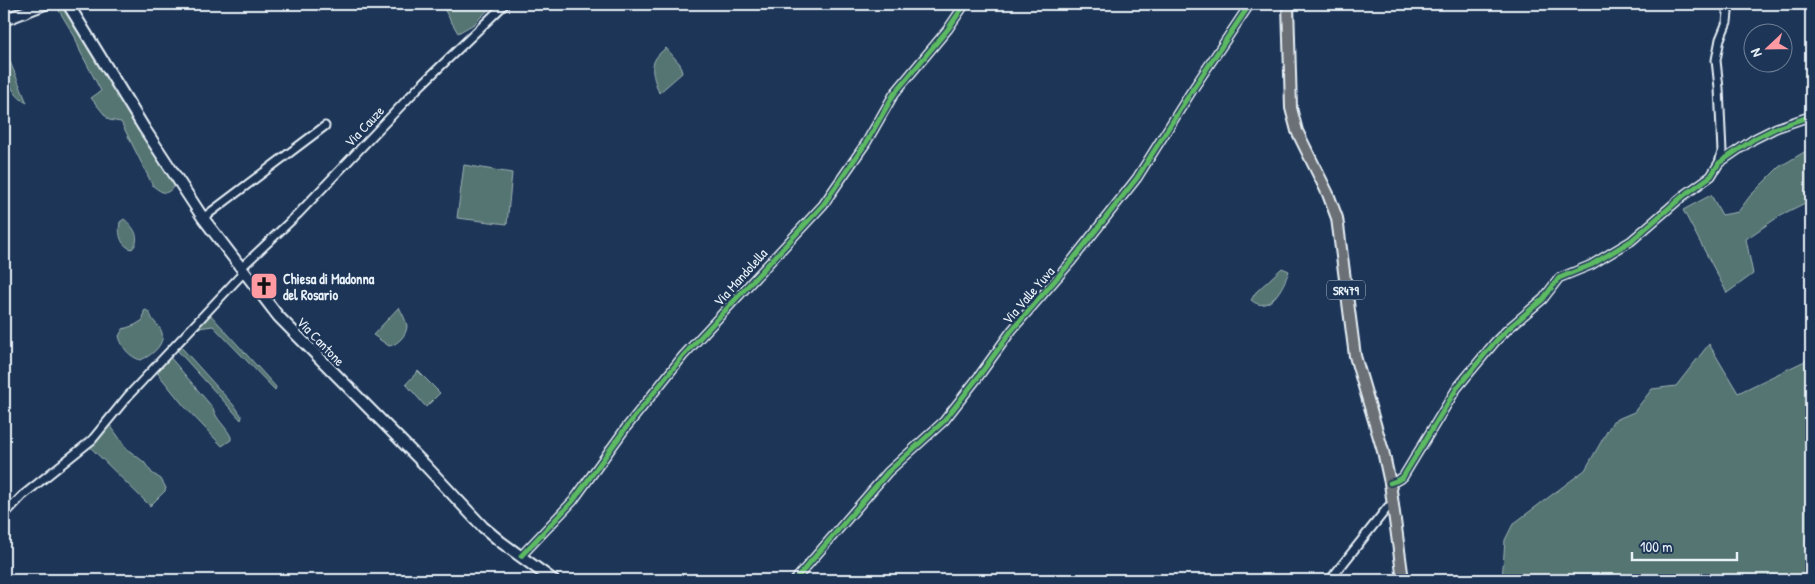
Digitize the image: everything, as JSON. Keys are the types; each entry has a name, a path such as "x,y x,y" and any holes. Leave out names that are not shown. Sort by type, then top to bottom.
{"main road":[{"path":"4,20 45,4"},
{"name":"Via Cantone","path":"68,4 144,128 203,218 244,269 278,316 425,465 483,527 554,580"},
{"name":"SR479","path":"1288,4 1290,108 1297,131 1328,194 1337,218 1355,356 1383,451 1390,482 1403,580"}],"street":[{"name":"Via Cauze","path":"4,515 22,496 92,440 128,396 244,269 417,89 505,4"},
{"name":"Via Mandolella","path":"521,556 573,501 625,429 683,356 822,205 866,143 894,94 948,29 965,4"},
{"name":"Via Valle Yuva","path":"795,580 888,472 944,421 1012,330 1070,263 1137,178 1196,84 1250,4"},
{"path":"1390,482 1396,482 1403,477 1457,388 1500,338 1543,299 1559,278 1591,265 1631,240 1683,196 1711,176 1719,163 1722,152 1716,60 1720,39 1727,22 1728,14 1724,4"},
{"path":"1719,163 1754,139 1776,128 1811,116"},
{"path":"203,218 325,126"},
{"path":"1330,580 1388,507 1393,504"}],"green space":[{"path":"55,4 63,4 176,184 170,191 162,192 153,186 121,122 109,120 91,98 101,91 80,51 75,37"},
{"path":"441,4 486,4 489,9 474,24 458,33"},
{"path":"4,47 27,103 18,97 9,83 3,65"},
{"path":"666,48 680,64 682,73 659,93 654,80 653,68 656,58"},
{"path":"1811,148 1811,202 1809,201 1781,215 1746,239 1753,274 1727,293 1683,210 1711,195 1722,215 1738,212 1750,196 1779,167"},
{"path":"464,165 512,173 507,224 457,218"},
{"path":"124,219 136,233 135,245 132,249 122,242 119,230 120,222"},
{"path":"1282,268 1289,271 1280,291 1275,297 1270,302 1264,304 1258,304 1251,300 1256,292"},
{"path":"399,307 406,321 407,329 401,339 389,346 373,335"},
{"path":"146,310 161,329 162,337 156,350 140,360 126,351 119,336 123,329 143,320 144,311"},
{"path":"208,312 276,387 275,390 213,326 198,328 181,347 237,409 242,417 241,420 176,349"},
{"path":"1709,344 1738,393 1811,358 1811,580 1502,580 1505,540 1513,524 1585,470 1613,421 1634,412 1652,389 1676,386"},
{"path":"169,356 213,408 216,416 229,433 231,440 222,446 184,406 155,370"},
{"path":"418,371 440,393 426,407 406,384"},
{"path":"108,422 127,449 161,479 166,488 150,506 88,445"}],"cycle path":[{"path":"521,556 573,501 625,429 683,356 823,205 866,143 894,94 948,29 965,4"},
{"path":"795,580 888,472 944,421 1012,330 1070,263 1137,178 1191,92 1250,4"},
{"path":"1390,483 1403,477 1457,388 1495,342 1543,299 1559,278 1591,265 1631,241 1683,196 1711,176 1719,163 1754,139 1776,128 1811,116"}],"place":[{"name":"Chiesa di Madonna del Rosario","path":"264,286"}]}
